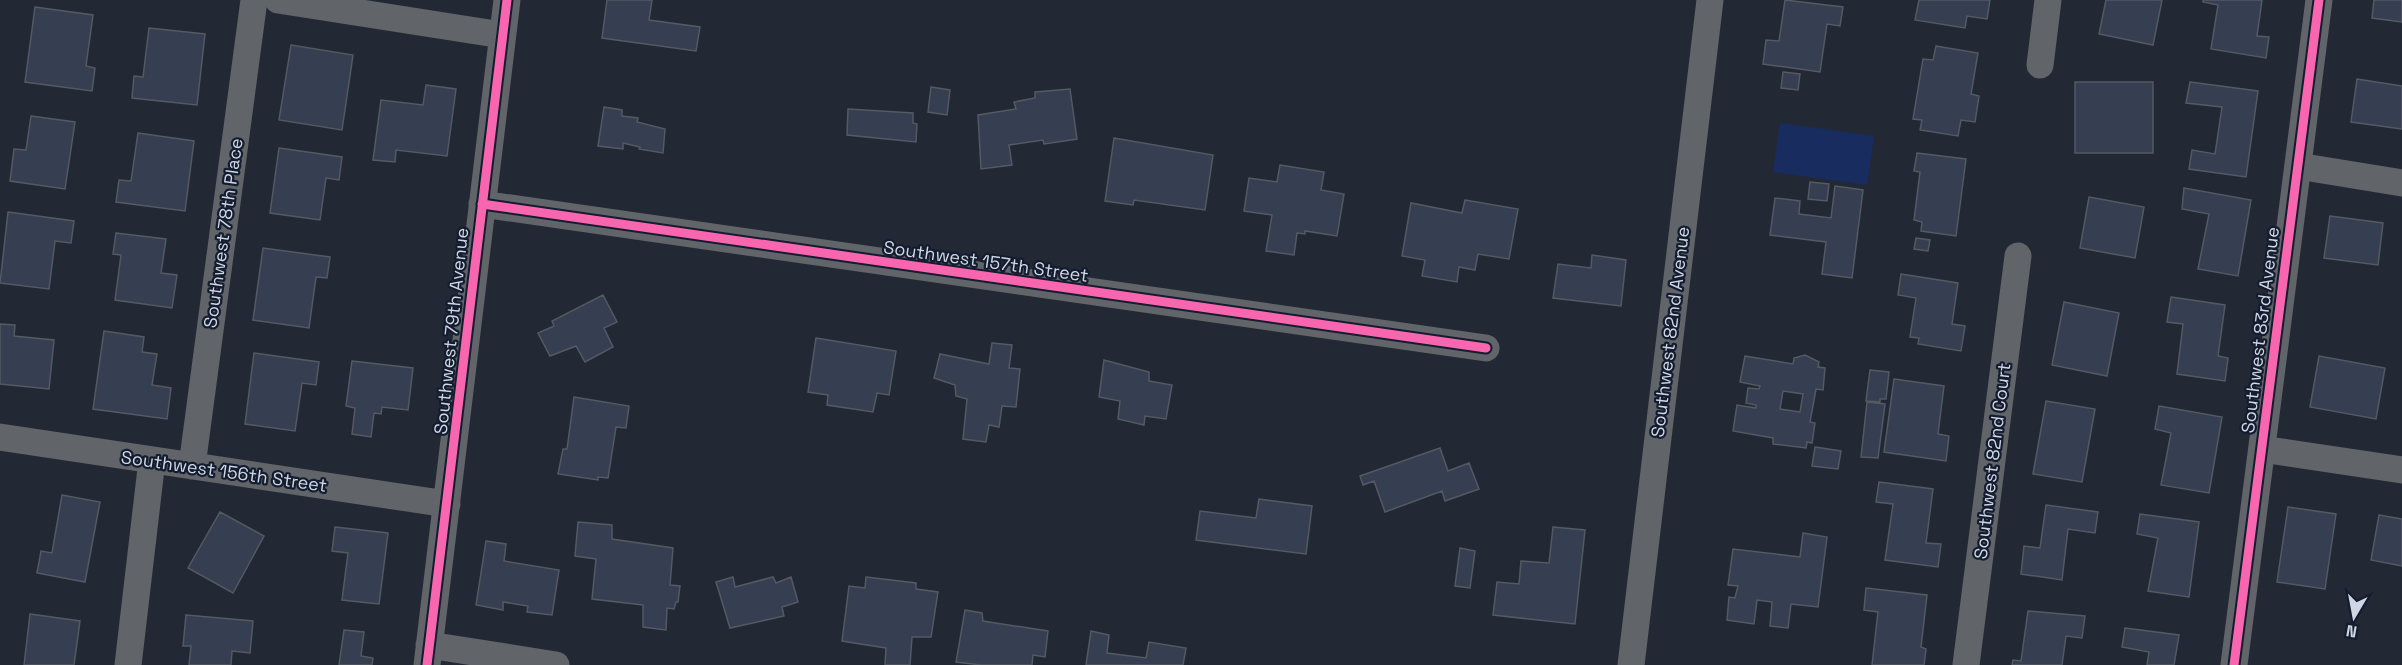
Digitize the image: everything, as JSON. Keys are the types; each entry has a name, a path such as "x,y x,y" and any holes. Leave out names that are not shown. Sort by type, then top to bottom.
{"street":[{"name":"Southwest 78th Place","path":"192,466 254,0"},
{"path":"279,0 502,35"},
{"name":"Southwest 79th Avenue","path":"428,655 507,0"},
{"name":"Southwest 82nd Avenue","path":"1631,665 1710,0"},
{"path":"2040,64 2049,0"},
{"name":"Southwest 83rd Avenue","path":"2234,665 2319,0"},
{"path":"2298,166 2402,183"},
{"name":"Southwest 157th Street","path":"482,204 1486,348"},
{"name":"Southwest 82nd Court","path":"1966,665 2018,256"},
{"name":"Southwest 156th Street","path":"0,437 447,504"},
{"path":"2262,449 2402,470"},
{"path":"128,665 152,460"},
{"path":"428,655 556,665"}],"shaded area":[{"path":"1780,123 1874,136 1867,185 1773,172"}],"building":[{"path":"607,0 652,0 649,20 700,27 696,51 602,38"},
{"path":"1785,0 1843,7 1840,26 1827,24 1820,72 1763,64 1766,40 1779,41"},
{"path":"1919,0 1990,0 1987,19 1967,16 1965,28 1915,20"},
{"path":"2106,0 2162,0 2153,45 2099,34"},
{"path":"2203,0 2262,0 2257,36 2269,37 2266,58 2211,49 2218,5 2203,2"},
{"path":"2374,0 2402,0 2402,22 2372,18"},
{"path":"35,7 93,15 86,66 95,68 92,91 25,82"},
{"path":"149,28 205,34 197,105 132,98 134,76 143,77"},
{"path":"291,45 353,55 342,130 279,120"},
{"path":"1936,46 1978,53 1971,94 1979,96 1975,122 1961,120 1958,136 1920,130 1922,120 1913,119 1923,59 1933,60"},
{"path":"1783,72 1800,74 1798,90 1781,88"},
{"path":"2357,79 2402,86 2402,129 2351,122"},
{"path":"2075,82 2153,82 2153,153 2075,153"},
{"path":"2190,82 2258,91 2246,177 2189,169 2192,150 2215,154 2222,107 2186,103"},
{"path":"426,85 456,89 447,156 396,150 395,162 373,160 381,100 423,105"},
{"path":"931,87 950,90 947,115 928,112"},
{"path":"1070,89 1077,139 1044,144 1043,140 1009,145 1012,165 981,169 978,115 1016,109 1014,102 1035,98 1035,92"},
{"path":"604,107 622,110 622,116 638,118 637,122 665,129 663,153 639,149 640,147 623,143 623,149 598,146"},
{"path":"848,109 913,113 913,123 917,124 916,142 847,135"},
{"path":"31,116 75,122 65,189 10,181 14,149 26,150"},
{"path":"138,133 194,141 185,211 116,202 119,180 131,181"},
{"path":"1114,138 1213,155 1205,210 1134,200 1133,205 1105,201"},
{"path":"279,148 342,157 339,180 326,178 320,220 270,213"},
{"path":"1917,153 1966,159 1956,236 1921,231 1922,222 1914,220 1920,172 1914,171"},
{"path":"1280,165 1324,172 1321,190 1344,194 1337,236 1305,231 1305,234 1297,233 1294,255 1266,251 1272,215 1244,211 1249,178 1277,182"},
{"path":"1810,182 1829,184 1827,201 1808,199"},
{"path":"1835,186 1863,190 1852,278 1822,274 1826,242 1770,235 1775,198 1800,201 1799,214 1831,218"},
{"path":"2184,188 2251,200 2238,276 2198,269 2209,214 2182,209"},
{"path":"2089,197 2144,207 2135,258 2080,248"},
{"path":"1465,200 1518,209 1509,259 1478,254 1475,270 1459,267 1457,282 1422,276 1425,260 1402,256 1411,203 1462,213"},
{"path":"8,212 74,221 71,243 55,241 49,289 0,283"},
{"path":"2330,216 2383,223 2378,265 2324,258"},
{"path":"116,233 166,239 161,273 177,275 172,308 115,300 121,255 113,254"},
{"path":"1916,238 1930,240 1928,251 1914,249"},
{"path":"263,248 330,257 327,278 316,277 309,328 253,320"},
{"path":"1592,255 1626,260 1621,306 1553,298 1558,264 1591,268"},
{"path":"1901,274 1958,283 1952,324 1965,326 1961,351 1918,344 1919,338 1910,337 1916,298 1898,295"},
{"path":"603,295 617,322 604,328 613,347 585,362 576,346 550,356 538,333 554,326 552,321"},
{"path":"2171,297 2225,305 2218,356 2228,358 2225,381 2177,374 2183,324 2167,322"},
{"path":"2064,302 2119,313 2107,376 2052,365"},
{"path":"0,324 15,325 14,336 54,340 49,389 0,384"},
{"path":"104,331 144,337 142,352 157,354 152,385 171,388 167,419 93,409"},
{"path":"816,338 896,351 889,395 877,393 873,412 827,405 828,395 808,392"},
{"path":"992,343 1012,345 1009,368 1020,369 1016,407 1002,406 999,427 989,425 986,442 963,439 967,399 956,396 955,385 934,378 940,354 989,364"},
{"path":"254,353 319,362 316,385 302,383 295,431 245,424"},
{"path":"1805,355 1819,362 1818,367 1825,368 1823,390 1816,389 1810,422 1815,423 1812,443 1807,442 1806,448 1773,444 1773,438 1733,431 1737,405 1756,408 1756,405 1746,403 1748,388 1759,389 1760,386 1740,382 1745,356 1793,364 1794,358","holes":["1783,391 1803,394 1800,412 1780,409"]},
{"path":"2319,356 2385,368 2376,419 2310,407"},
{"path":"1104,360 1149,372 1149,381 1172,385 1166,419 1145,416 1144,425 1118,419 1120,401 1099,397"},
{"path":"352,361 413,368 408,410 382,407 381,414 374,413 371,437 352,434 355,408 346,406"},
{"path":"1870,370 1889,372 1886,399 1880,399 1880,402 1866,401"},
{"path":"1894,379 1944,386 1938,434 1949,436 1946,461 1884,452"},
{"path":"574,397 629,406 626,428 616,427 608,478 598,477 598,480 558,474 563,449 567,449"},
{"path":"2046,401 2095,409 2082,482 2033,474"},
{"path":"1867,402 1885,404 1878,458 1861,457"},
{"path":"2159,406 2222,417 2209,493 2161,485 2171,433 2155,429"},
{"path":"1815,447 1841,451 1838,469 1812,466"},
{"path":"1440,448 1448,471 1469,463 1479,489 1445,501 1442,491 1385,512 1374,481 1363,485 1360,476"},
{"path":"1879,482 1933,489 1926,543 1941,544 1938,567 1885,560 1893,504 1876,502"},
{"path":"62,495 100,502 85,582 37,573 41,551 52,553"},
{"path":"1259,499 1312,506 1306,554 1196,540 1200,511 1256,518"},
{"path":"2046,505 2098,512 2095,533 2068,529 2062,580 2021,574 2024,546 2040,548"},
{"path":"2288,507 2336,514 2325,589 2277,582"},
{"path":"220,512 264,536 233,593 188,568"},
{"path":"2140,514 2199,522 2189,597 2148,591 2158,538 2137,534"},
{"path":"2379,515 2402,519 2402,566 2371,560"},
{"path":"578,522 612,525 612,539 673,548 670,585 680,586 678,602 674,609 667,608 666,630 643,627 643,605 592,599 596,559 575,556"},
{"path":"335,527 388,533 379,604 342,600 348,553 332,551"},
{"path":"1553,527 1585,530 1575,624 1493,615 1497,582 1519,584 1521,561 1549,563"},
{"path":"1803,533 1827,537 1818,607 1791,604 1788,628 1770,626 1772,602 1757,600 1754,624 1727,620 1729,597 1735,598 1738,586 1728,585 1733,549 1800,557"},
{"path":"486,541 506,544 504,561 559,570 552,615 527,612 528,606 503,602 503,610 476,605"},
{"path":"1460,548 1475,551 1470,588 1455,586"},
{"path":"733,577 735,587 773,577 776,583 791,577 798,602 782,607 784,616 730,628 716,582"},
{"path":"866,577 916,583 916,589 938,592 931,637 912,637 910,665 885,665 886,648 842,641 849,586 865,588"},
{"path":"1866,588 1927,595 1921,647 1926,649 1924,665 1872,665 1878,612 1864,610"},
{"path":"965,610 982,613 983,621 1048,631 1045,657 1033,655 1032,665 981,665 956,662"},
{"path":"2028,611 2085,616 2082,638 2066,636 2062,665 2012,665 2013,660 2021,661"},
{"path":"30,614 80,621 74,665 24,665"},
{"path":"186,615 253,621 250,653 232,651 231,665 189,665 191,646 183,646"},
{"path":"2125,628 2179,635 2174,665 2147,665 2149,652 2122,647"},
{"path":"344,630 364,632 361,656 373,658 372,665 339,665"},
{"path":"1091,631 1109,635 1107,653 1146,658 1149,642 1186,648 1183,665 1086,665"}],"cycle path":[{"path":"427,665 507,0"},
{"path":"2234,665 2319,0"},
{"path":"482,204 1486,348"}]}
